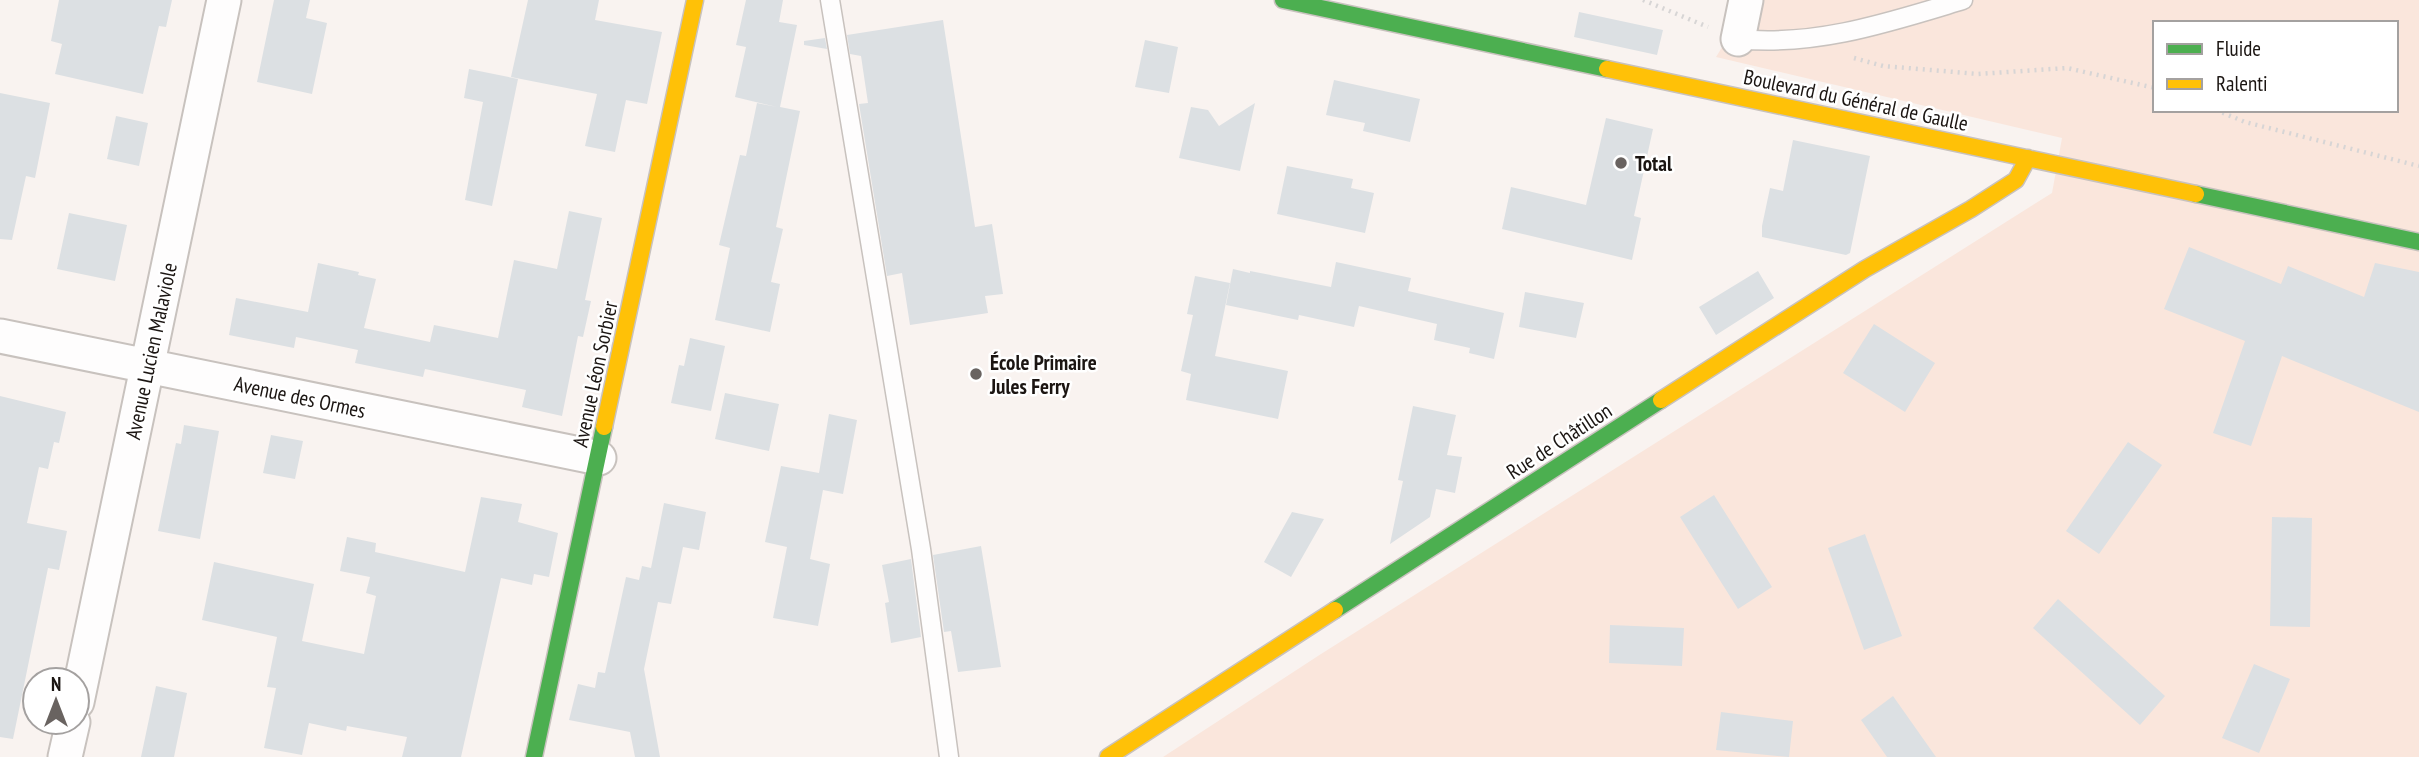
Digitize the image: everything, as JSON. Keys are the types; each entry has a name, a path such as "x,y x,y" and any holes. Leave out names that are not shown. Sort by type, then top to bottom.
{"street":[{"name":"Avenue Lucien Malaviole","path":"85,666 224,0"},
{"name":"Avenue Léon Sorbier","path":"534,757 695,0"},
{"name":"Boulevard du Général de Gaulle","path":"1283,0 2419,242"},
{"path":"1738,39 1746,0"},
{"name":"Rue de Châtillon","path":"1108,757 1865,270 2016,180 2028,158"},
{"name":"Avenue des Ormes","path":"0,336 599,458"},
{"path":"65,757 70,736"}],"lane":[{"path":"830,0 921,549 949,757"},
{"path":"1738,39 1789,40 1837,35 1964,0"}],"path":[{"path":"1643,0 1738,39"},
{"path":"1843,55 1883,66 1978,74 2067,68 2153,88"},
{"path":"2221,112 2245,122 2419,166"}],"shaded area":[{"path":"1761,0 2419,0 2419,757 1163,757 1321,654 2052,193 2062,138 1716,57 1742,15"}],"building":[{"path":"59,0 172,0 166,27 159,26 143,94 55,74 62,44 51,41"},
{"path":"274,0 310,0 306,18 327,23 312,94 257,82"},
{"path":"528,0 599,0 595,20 662,32 647,104 626,100 615,152 585,146 597,94 511,77"},
{"path":"746,0 783,0 779,22 797,25 780,107 800,111 776,227 783,229 771,282 780,284 770,332 715,320 730,248 719,245 740,155 746,156 757,103 777,107 735,97 746,47 736,45"},
{"path":"1579,12 1663,30 1657,55 1574,37"},
{"path":"943,20 975,227 992,224 1003,294 985,296 988,313 910,325 902,273 887,276 859,104 868,103 861,56 850,54 847,35"},
{"path":"825,38 827,49 804,45 804,41"},
{"path":"1145,40 1178,47 1169,93 1135,87"},
{"path":"469,69 518,79 492,206 465,200 483,102 464,98"},
{"path":"1334,80 1420,99 1410,142 1363,131 1365,123 1326,115"},
{"path":"0,93 50,103 35,178 26,176 12,240 0,239"},
{"path":"1255,103 1240,171 1179,158 1191,107 1208,110 1219,126"},
{"path":"116,116 148,123 139,166 107,159"},
{"path":"1606,118 1653,129 1634,216 1641,218 1632,260 1502,229 1511,187 1586,205"},
{"path":"1793,140 1870,156 1850,253 1846,255 1762,237 1770,188 1783,191"},
{"path":"1287,166 1353,179 1351,188 1374,193 1365,233 1277,214"},
{"path":"569,211 602,218 585,300 591,301 583,337 578,336 562,416 522,407 526,390 425,369 423,377 355,363 358,350 296,337 294,348 229,335 236,298 308,312 318,263 359,272 358,275 376,279 364,328 430,342 434,325 498,338 514,260 557,269"},
{"path":"69,213 127,225 115,281 57,269"},
{"path":"2189,247 2281,284 2288,266 2364,297 2375,263 2419,272 2419,412 2282,356 2251,446 2213,433 2245,341 2164,309"},
{"path":"1336,262 1411,278 1408,291 1504,313 1494,359 1469,353 1470,348 1434,340 1437,324 1359,306 1354,327 1299,315 1298,320 1226,305 1233,269 1331,287"},
{"path":"1758,271 1774,298 1716,335 1699,307"},
{"path":"1195,276 1230,283 1215,356 1288,371 1278,419 1186,400 1191,374 1181,371 1193,315 1187,314"},
{"path":"1525,292 1584,303 1576,338 1519,327"},
{"path":"1874,324 1935,363 1905,412 1843,373"},
{"path":"690,338 725,346 711,411 671,403 679,365 684,366"},
{"path":"725,393 779,404 769,451 715,439"},
{"path":"0,396 66,412 59,443 54,442 48,469 39,467 27,523 67,531 59,570 48,568 28,666 21,666 21,700 13,739 0,737"},
{"path":"1413,406 1456,415 1447,455 1462,457 1455,493 1436,489 1430,517 1390,544 1403,481 1398,480"},
{"path":"829,414 857,420 843,494 823,490 810,559 830,564 818,626 773,618 787,547 765,542 781,466 819,473"},
{"path":"184,425 219,431 200,539 158,531 176,443 181,444"},
{"path":"271,435 303,441 295,479 263,473"},
{"path":"2128,442 2162,465 2099,554 2066,531"},
{"path":"1714,495 1772,587 1738,609 1680,517"},
{"path":"481,497 522,504 518,522 558,533 549,577 534,574 532,585 501,578 461,757 402,757 407,737 347,726 346,731 309,723 302,755 264,748 276,688 267,687 277,637 202,620 214,562 314,584 302,641 364,654 376,596 366,593 370,577 340,571 347,537 376,543 375,552 465,572"},
{"path":"664,503 706,512 699,550 683,547 671,604 658,602 644,669 660,757 635,757 630,732 569,720 578,684 595,688 598,672 605,673 626,577 639,580 642,566 651,568"},
{"path":"1292,512 1324,519 1291,577 1264,562"},
{"path":"2272,517 2312,518 2310,627 2270,626"},
{"path":"1865,534 1902,636 1864,650 1828,548"},
{"path":"981,546 1001,667 958,672 951,631 944,632 933,555"},
{"path":"911,559 921,637 891,643 885,603 889,602 882,565"},
{"path":"2058,599 2165,696 2140,725 2033,628"},
{"path":"1610,625 1684,628 1682,666 1609,663"},
{"path":"2254,664 2290,679 2259,753 2222,738"},
{"path":"156,686 187,693 174,757 141,757"},
{"path":"1893,696 1936,757 1887,757 1861,720"},
{"path":"1721,712 1793,721 1789,757 1716,750"}],"traffic: fast":[{"path":"1283,0 1607,69"},
{"path":"2196,194 2419,242"},
{"path":"1335,610 1661,400"},
{"path":"534,757 604,427"}],"traffic: slow":[{"path":"604,427 695,0"},
{"path":"1607,69 2196,194"},
{"path":"1661,400 1865,269 1971,209 2016,180 2028,158"},
{"path":"1108,757 1335,610"}],"place":[{"name":"Total","path":"1621,163"},
{"name":"École Primaire Jules Ferry","path":"976,374"}]}
